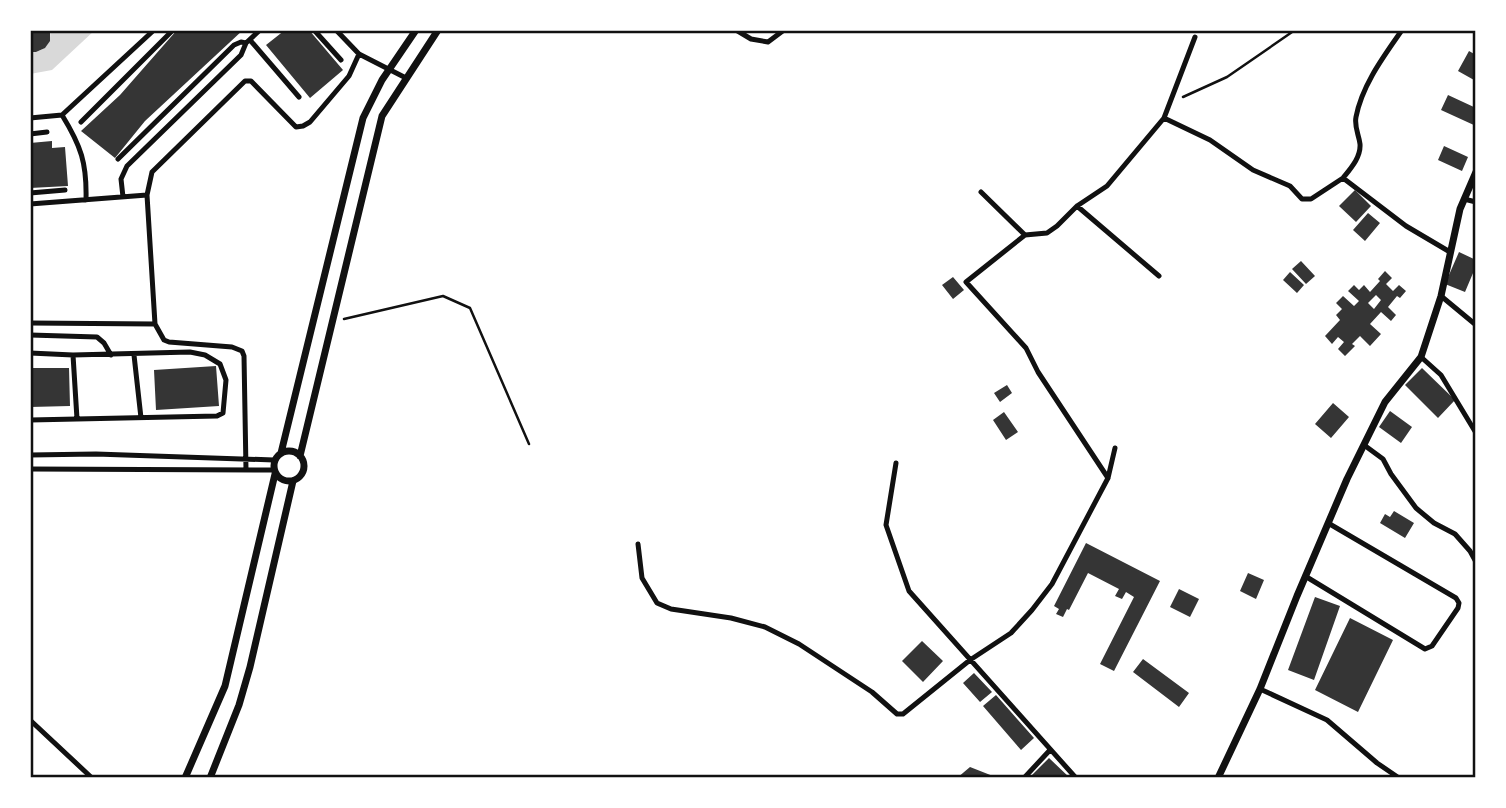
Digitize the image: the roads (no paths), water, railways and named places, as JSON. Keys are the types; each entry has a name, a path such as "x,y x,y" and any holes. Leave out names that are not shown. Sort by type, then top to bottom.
{"street":[{"path":"30,118 62,116 154,30"},
{"path":"80,122 173,30"},
{"path":"123,197 121,179 127,166 241,55 248,41 260,30"},
{"path":"314,30 341,60"},
{"path":"336,30 359,54 406,78"},
{"path":"185,778 225,686 274,472 274,460 281,453 363,118 389,69 416,30"},
{"path":"30,469 246,470 274,472 283,481 293,481 301,475 304,466 300,456 382,116 438,30"},
{"path":"736,30 751,38 768,42 784,30"},
{"path":"1164,118 1210,140 1253,170 1290,186 1302,199 1311,200 1343,178 1356,162 1360,145 1355,118 1373,74 1402,30"},
{"path":"1108,478 1038,372 1026,348 966,282 1025,235 1047,233 1077,206 1107,186 1164,118 1195,37"},
{"path":"248,41 299,97"},
{"path":"118,159 234,44 248,41"},
{"path":"246,470 242,351 232,347 169,342 164,340 155,324 147,195 152,172 245,80 251,81 296,127 303,126 310,122 349,76 359,54"},
{"path":"62,116 79,143 83,156 86,200"},
{"path":"30,134 47,132"},
{"path":"1219,778 1261,689 1305,576 1364,445 1385,402 1421,356 1441,296 1464,199 1476,172"},
{"path":"1343,178 1406,226 1450,252"},
{"path":"30,192 65,190"},
{"path":"981,192 1025,235"},
{"path":"30,204 147,195"},
{"path":"1464,199 1476,202"},
{"path":"1077,206 1159,276"},
{"path":"1441,296 1476,325"},
{"path":"30,323 155,324"},
{"path":"30,335 97,337 111,355"},
{"path":"30,353 134,355 190,352 205,355 220,364 226,380 225,404 223,413 218,416 30,420"},
{"path":"73,355 77,419"},
{"path":"134,355 141,418"},
{"path":"1421,356 1441,375 1476,433"},
{"path":"1364,445 1384,458 1391,474 1416,508 1434,523 1455,534 1476,562"},
{"path":"638,544 642,578 657,603 671,609 732,618 765,627 799,644 873,692 897,714 903,714 970,660 1011,633 1032,610 1052,584 1108,478 1115,447"},
{"path":"281,453 291,451 300,456"},
{"path":"30,455 96,454 274,460"},
{"path":"96,454 96,469"},
{"path":"895,463 886,525 909,591 1076,778"},
{"path":"210,778 239,705 250,667 293,481"},
{"path":"1305,576 1425,649 1432,646 1458,608 1455,598 1328,523"},
{"path":"1261,689 1327,720 1377,764 1399,778"},
{"path":"30,720 92,778"},
{"path":"1024,778 1050,750"}]}
